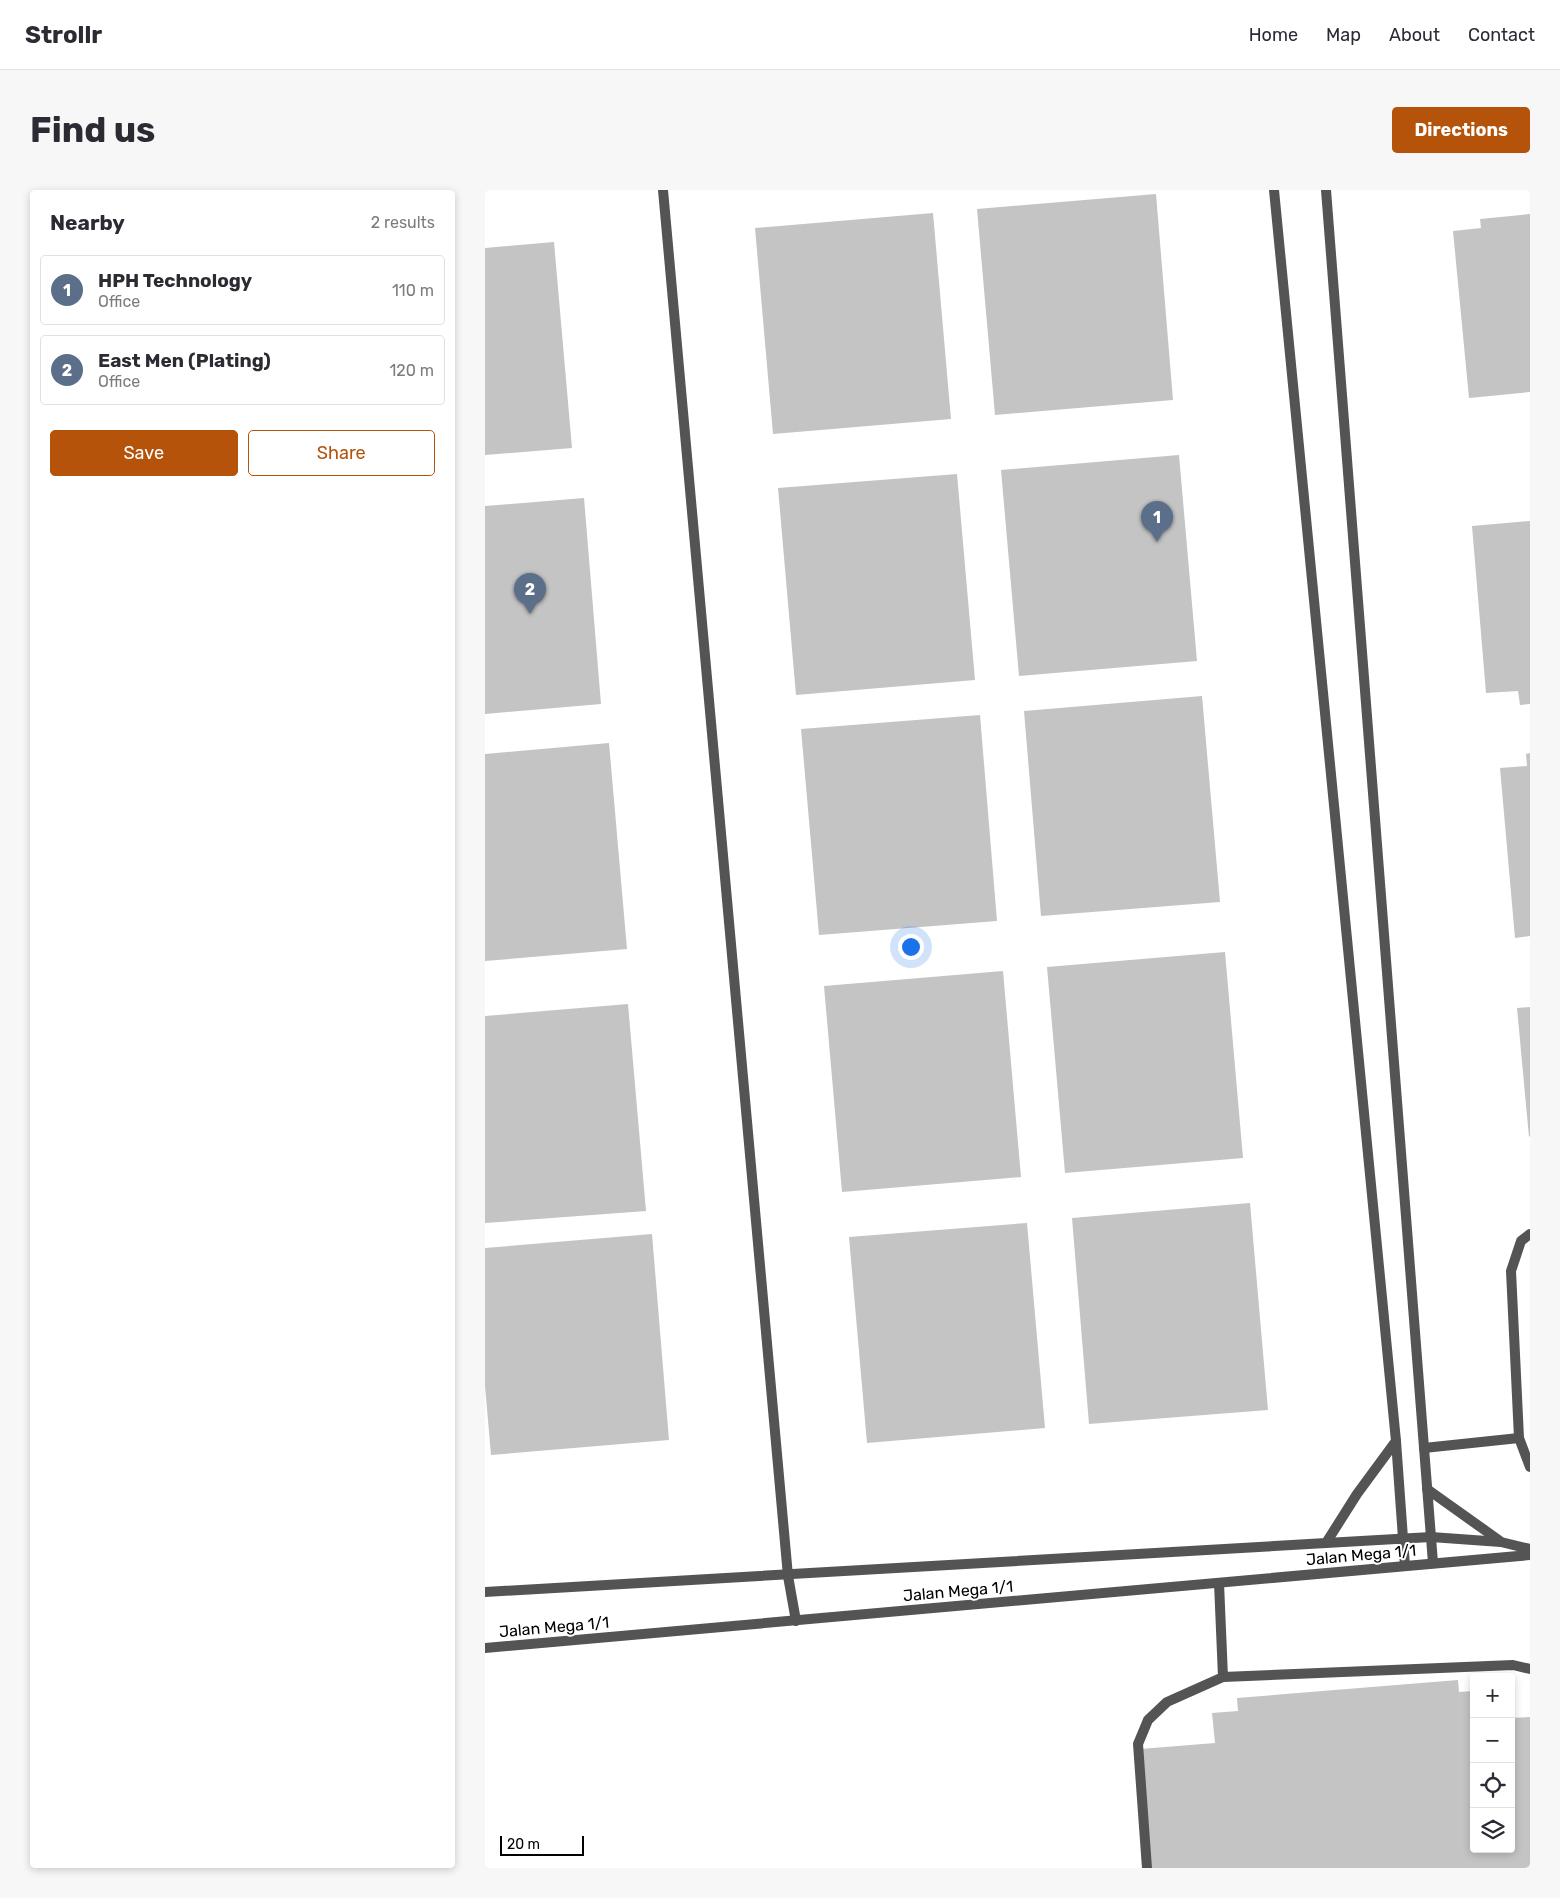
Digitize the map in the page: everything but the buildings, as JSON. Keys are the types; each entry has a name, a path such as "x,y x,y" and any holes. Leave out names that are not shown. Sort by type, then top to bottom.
{"street":[{"path":"663,190 787,1576 796,1621"},
{"path":"1274,190 1396,1441 1405,1566"},
{"path":"1326,190 1433,1563"},
{"path":"1530,1234 1521,1241 1511,1271 1519,1438 1530,1467"},
{"path":"1424,1448 1519,1438"},
{"path":"1326,1544 1357,1494 1396,1441"},
{"path":"1427,1489 1501,1542"},
{"path":"485,1592 787,1576 1431,1537 1501,1542 1530,1549"},
{"name":"Jalan Mega 1/1","path":"485,1648 1530,1555"},
{"path":"1219,1583 1223,1677"},
{"path":"1147,1868 1138,1744 1148,1720 1167,1702 1223,1677 1513,1665 1530,1670"}],"place":[{"name":"HPH Technology","path":"1157,542"},
{"name":"East Men (Plating)","path":"530,614"}]}
